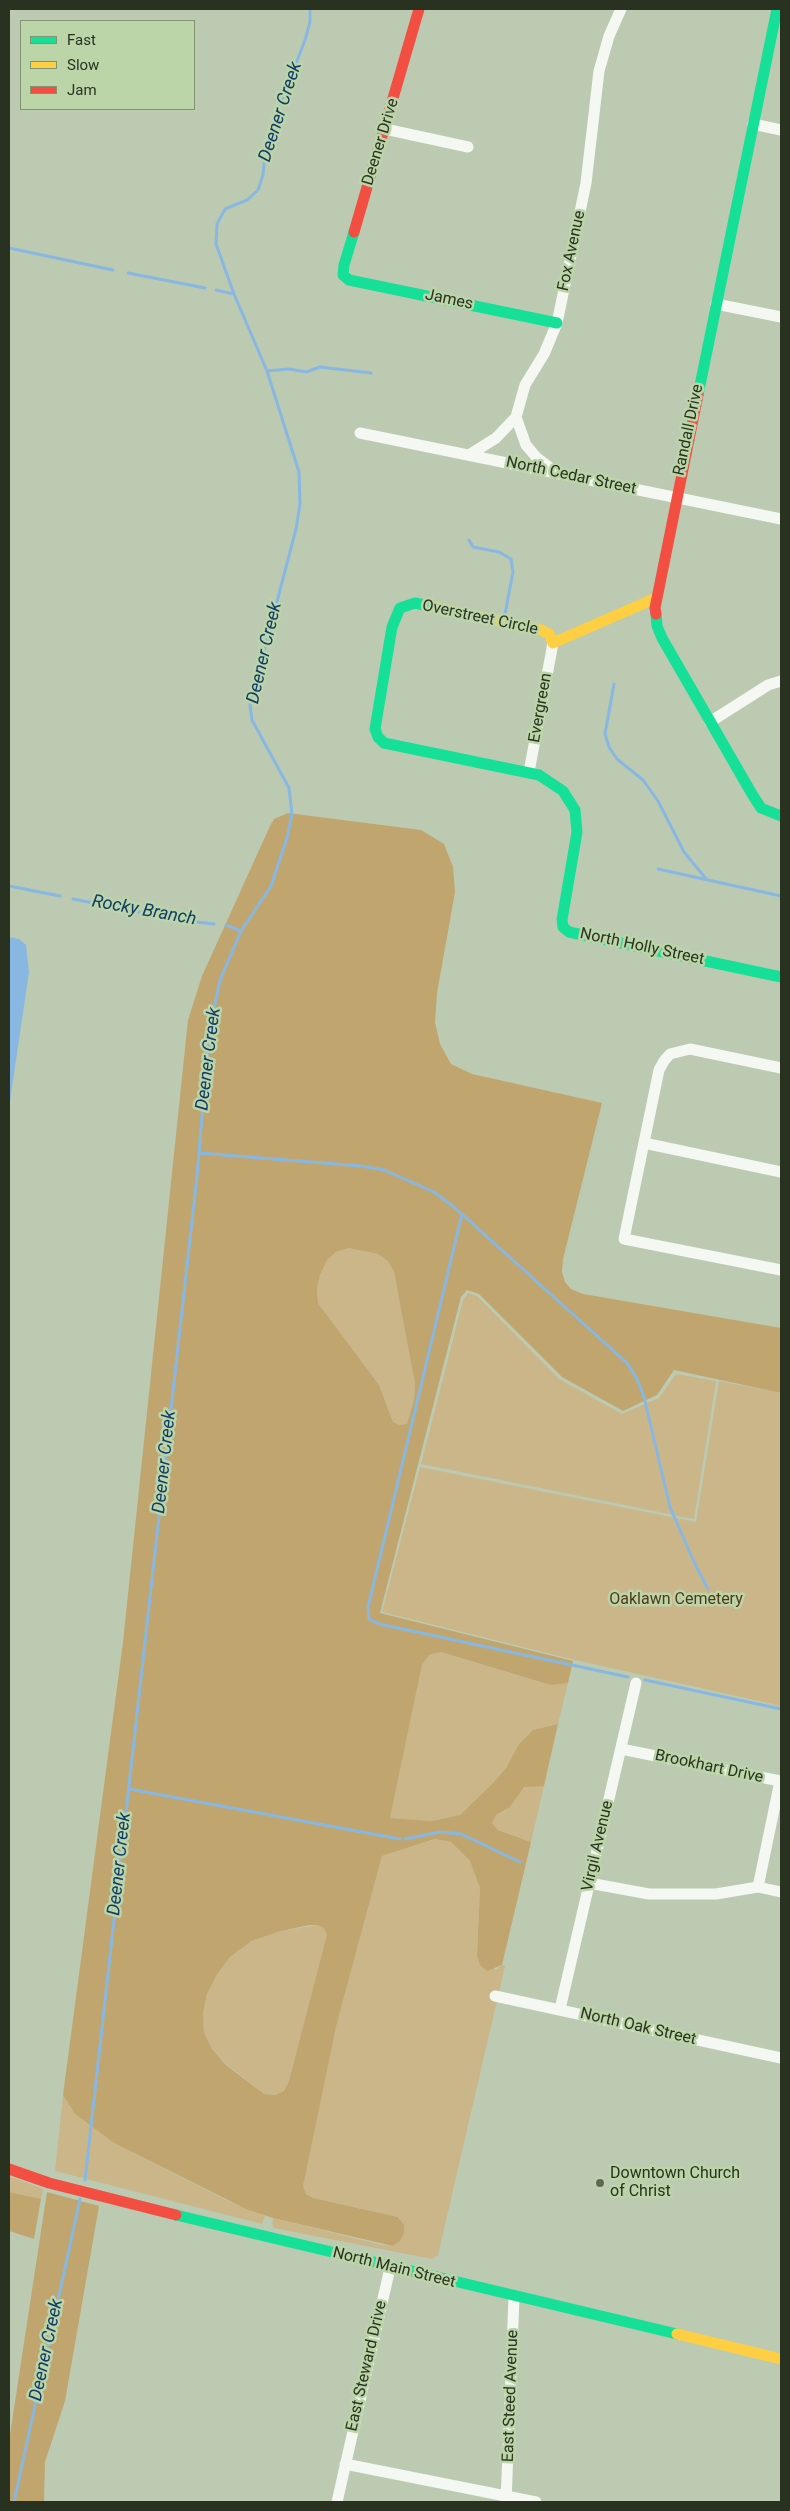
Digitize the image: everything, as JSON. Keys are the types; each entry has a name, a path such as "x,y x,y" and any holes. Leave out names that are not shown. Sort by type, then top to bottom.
{"street":[{"name":"Deener Drive","path":"343,275 344,265 414,32 419,9"},
{"name":"Fox Avenue","path":"516,417 525,385 544,354 558,322 586,183 599,71 609,36 621,9"},
{"name":"Randall Drive","path":"777,9 675,497 656,598 657,626 710,722 761,808 781,816"},
{"path":"753,124 781,130"},
{"path":"385,129 468,146"},
{"name":"James","path":"343,275 349,280 558,322"},
{"path":"716,304 781,317"},
{"path":"469,455 496,438 516,417 526,445 537,458 557,473"},
{"name":"North Cedar Street","path":"360,433 781,519"},
{"name":"Overstreet Circle","path":"529,772 392,746 384,743 378,737 375,720 392,627 400,608 415,604 541,630 549,634 553,643 656,598"},
{"name":"Evergreen","path":"529,772 553,643"},
{"path":"710,722 768,684 781,681"},
{"name":"North Holly Street","path":"529,772 548,779 564,791 575,810 577,832 562,920 563,927 568,932 781,977"},
{"path":"781,1068 690,1049 670,1054 658,1070 624,1239 781,1270"},
{"path":"644,1142 781,1172"},
{"name":"Virgil Avenue","path":"560,2009 636,1683"},
{"name":"Brookhart Drive","path":"621,1749 780,1781 758,1887"},
{"path":"589,1883 649,1894 683,1896 738,1892 758,1887 781,1892"},
{"name":"North Oak Street","path":"495,1996 781,2058"},
{"name":"North Main Street","path":"9,2170 49,2183 390,2268 781,2359"},
{"name":"East Steward Drive","path":"337,2502 390,2268"},
{"name":"East Steed Avenue","path":"506,2499 514,2297"},
{"path":"345,2464 506,2499 536,2502"}],"green space":[{"path":"349,1248 378,1254 388,1261 394,1272 415,1384 414,1400 407,1424 400,1425 393,1422 379,1385 318,1303 317,1289 320,1275 327,1260 336,1252"},
{"path":"468,1293 477,1296 559,1379 622,1414 659,1398 676,1374 716,1381 694,1519 421,1464 463,1300"},
{"name":"Oaklawn Cemetery","path":"719,1381 781,1393 781,1706 575,1660 382,1612 420,1467 696,1522"},
{"path":"441,1652 549,1685 568,1683 558,1724 533,1730 519,1744 506,1768 460,1815 432,1821 390,1818 422,1665 429,1655"},
{"path":"528,1785 544,1786 531,1842 498,1830 492,1823 496,1815 506,1811 521,1790"},
{"path":"436,1839 451,1842 470,1861 480,1888 477,1956 496,1970 502,1965 505,1966 438,2255 432,2259 274,2228 272,2224 273,2218 382,2245 393,2246 400,2241 404,2225 398,2217 313,2198 306,2194 303,2186 336,2027 382,1856"},
{"path":"317,1925 325,1928 327,1935 326,1946 289,2081 284,2091 275,2095 264,2094 226,2064 212,2049 204,2032 203,2013 207,1994 216,1976 230,1957 253,1941 276,1932"},
{"path":"63,2095 75,2114 114,2143 228,2201 265,2216 262,2224 55,2171"},
{"path":"9,2176 43,2189 41,2199 9,2192"}],"shaded area":[{"path":"288,813 421,830 444,844 453,867 455,892 437,993 435,1022 440,1044 451,1064 472,1074 602,1103 563,1259 562,1272 565,1282 571,1289 583,1294 781,1328 781,1393 674,1370 657,1395 623,1411 562,1377 479,1294 467,1290 461,1297 380,1613 573,1661 568,1683 550,1685 441,1652 429,1655 422,1665 390,1818 432,1821 460,1815 506,1768 519,1744 533,1730 558,1724 544,1786 524,1787 509,1808 496,1815 492,1823 498,1830 531,1842 502,1965 487,1971 480,1965 477,1956 480,1888 470,1861 451,1842 435,1839 382,1856 336,2027 303,2186 306,2194 313,2198 398,2217 404,2225 404,2233 400,2241 393,2246 273,2218 246,2209 114,2143 75,2114 63,2095 123,1642 188,1020 202,976 274,819","holes":["349,1248 378,1254 388,1261 394,1272 415,1384 414,1400 407,1424 400,1425 393,1422 379,1385 318,1303 317,1289 320,1275 327,1260 336,1252","317,1925 324,1928 327,1935 289,2081 284,2091 275,2095 264,2094 226,2065 212,2049 204,2032 203,2013 207,1994 216,1976 230,1957 252,1941 277,1932"]},
{"path":"9,2192 41,2199 34,2239 9,2231"},
{"path":"47,2192 99,2206 65,2401 45,2462 44,2502 9,2502 9,2441"}],"water":[{"path":"9,937 19,939 26,945 29,972 9,1108"}],"waterway":[{"name":"Deener Creek","path":"85,2180 197,1176 209,1034 220,980 241,931 271,886 287,838 292,814 289,788 252,720 250,705 296,529 300,504 299,472 267,371 234,294 216,244 217,224 225,209 247,200 258,190 263,175 265,152 272,126 305,40 310,22 310,9"},
{"path":"9,248 113,270"},
{"path":"128,273 205,288"},
{"path":"216,290 234,294"},
{"path":"267,371 289,369 306,372 320,367 371,373"},
{"path":"469,540 473,547 499,552 511,559 513,572 505,614"},
{"path":"614,684 605,734 609,747 617,759 643,780 658,801 684,852 707,880"},
{"path":"658,869 781,896"},
{"name":"Rocky Branch","path":"9,886 60,896"},
{"name":"Rocky Branch","path":"73,899 180,920 214,924"},
{"name":"Rocky Branch","path":"226,925 241,931"},
{"path":"199,1153 361,1166 384,1170 434,1192 454,1207 627,1363 637,1379 644,1397 670,1507 708,1589"},
{"path":"462,1214 368,1607 369,1619 379,1624 628,1677"},
{"path":"645,1680 781,1709"},
{"path":"129,1789 400,1839"},
{"path":"405,1839 440,1832 461,1834 520,1862"},
{"name":"Deener Creek","path":"14,2502 80,2199"}],"traffic: fast":[{"path":"698,395 777,9"},
{"path":"354,232 344,265 343,275 349,280 557,323"},
{"path":"434,607 415,603 400,608 392,627 375,729 378,737 384,743 539,775 563,791 575,810 577,832 562,920 563,927 569,932 781,977"},
{"path":"656,614 657,626 662,638 752,794 761,808 781,816"},
{"path":"176,2215 677,2334"}],"traffic: slow":[{"path":"434,607 541,630 549,634 553,643 656,598"},
{"path":"677,2334 781,2359"}],"traffic: jam":[{"path":"354,232 419,9"},
{"path":"656,614 655,608 698,395"},
{"path":"9,2169 49,2183 176,2215"}],"place":[{"name":"Downtown Church of Christ","path":"600,2183"}]}
